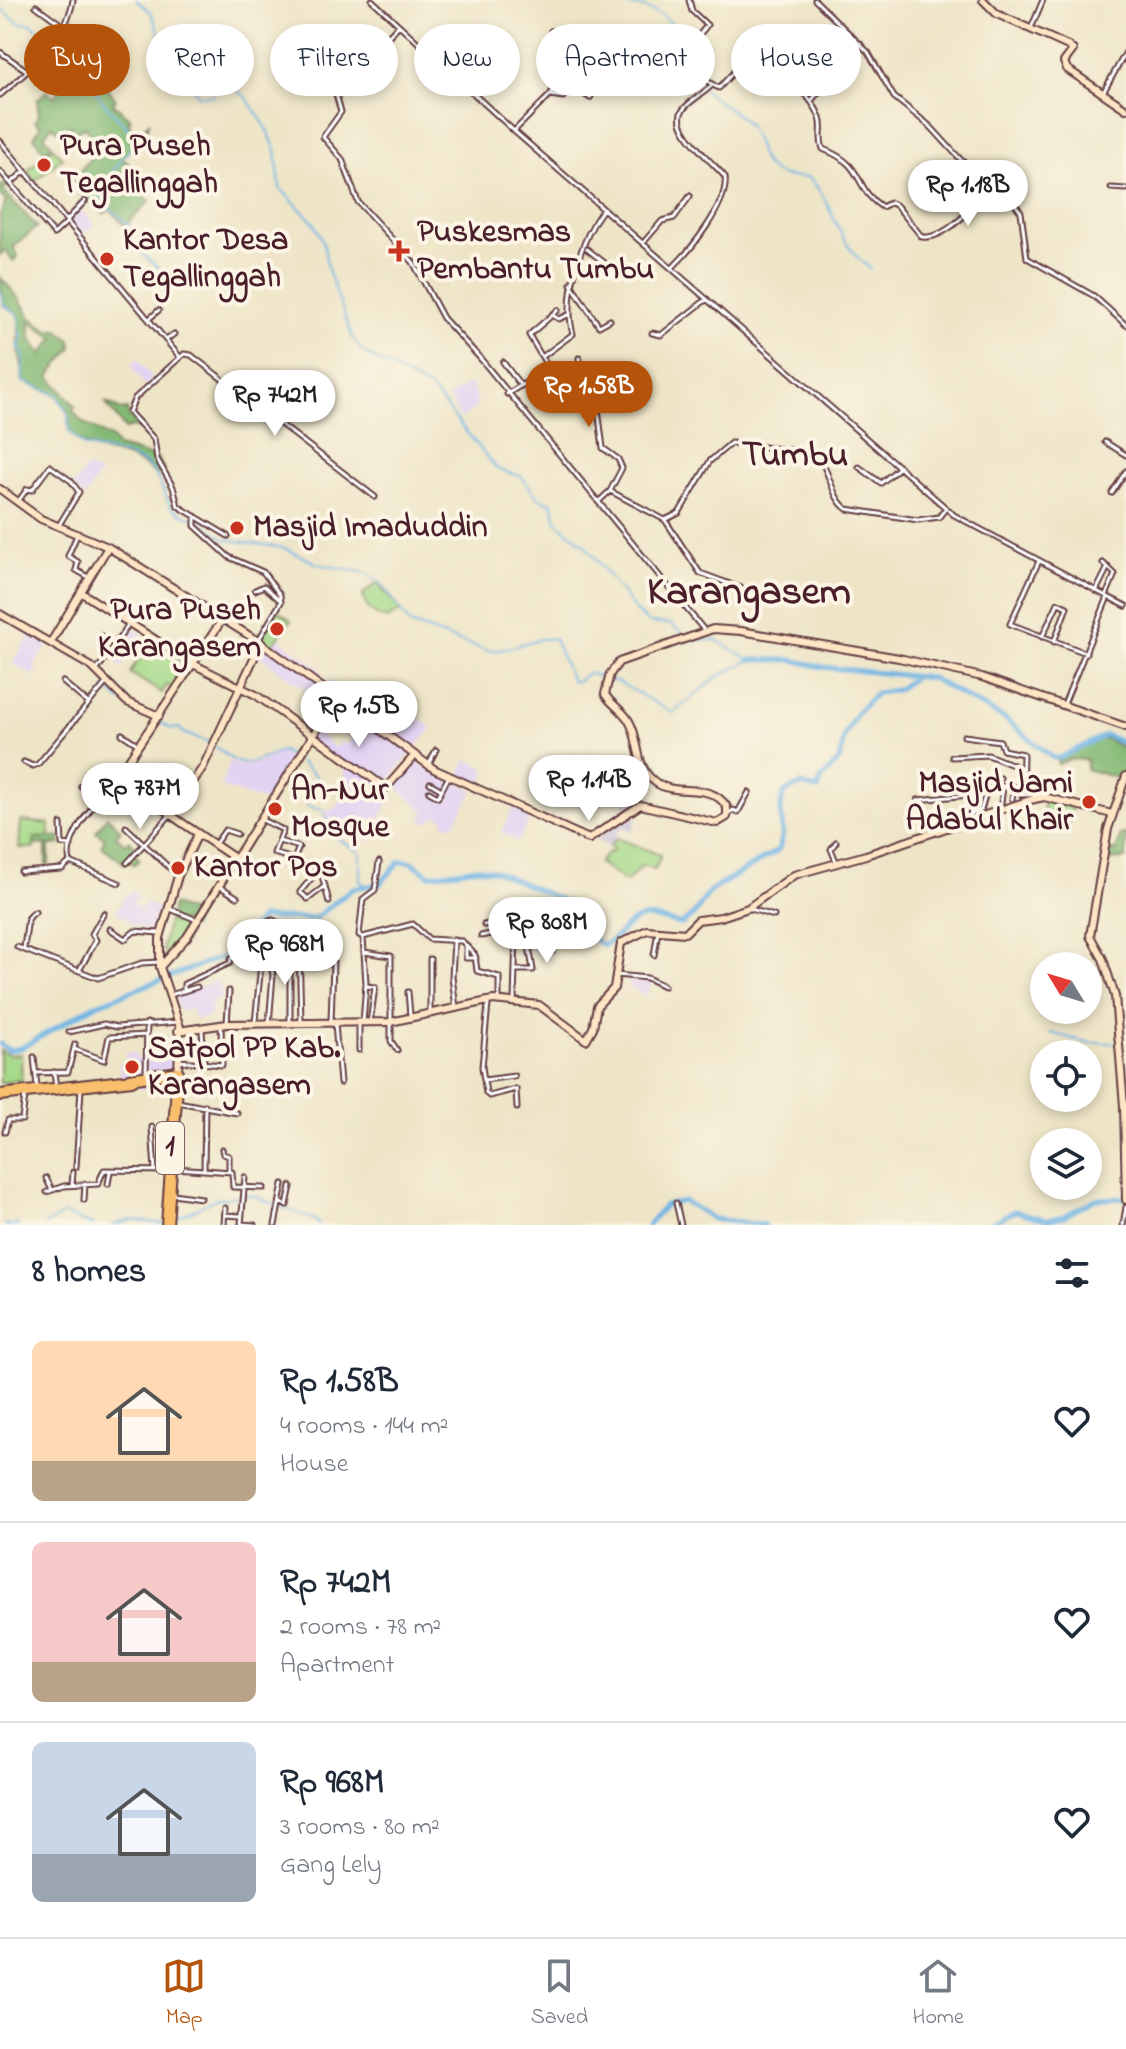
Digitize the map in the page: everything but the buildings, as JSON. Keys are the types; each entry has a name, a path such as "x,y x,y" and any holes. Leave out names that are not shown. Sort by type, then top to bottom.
{"highway":[{"name":"1","path":"129,1079 177,1071"},
{"name":"1","path":"0,1095 177,1071"},
{"name":"1","path":"171,1151 177,1071"},
{"name":"1","path":"166,1220 177,1071"},
{"name":"1","path":"166,1220 170,1169"}],"street":[{"path":"63,24 73,0"},
{"path":"689,0 692,11 706,24"},
{"path":"815,0 840,24"},
{"path":"983,0 993,11 1032,26 1073,50 1065,60 1065,67 1126,109"},
{"path":"1032,26 1043,0"},
{"path":"374,1 514,131 946,508 970,526 1126,606"},
{"path":"36,6 59,24"},
{"path":"399,25 386,39 384,53 336,93 341,112 323,137 342,159 358,202 413,262 443,318 705,631"},
{"path":"861,45 894,97 931,127 962,161 995,179 1021,212 1027,258 1094,296 1126,324"},
{"path":"0,52 24,69"},
{"path":"1102,94 1126,52"},
{"path":"715,86 719,88 751,53 811,101 820,119 819,138 823,149 845,160 856,171 870,198 882,207 890,203 896,205 922,237 931,238 942,233 995,179"},
{"path":"0,95 24,74"},
{"path":"514,131 549,96"},
{"path":"672,268 719,208 725,192 725,177 686,134 680,120 682,110 701,96"},
{"path":"811,101 815,96"},
{"path":"0,141 179,356"},
{"path":"0,171 54,234 85,201"},
{"path":"11,183 25,171"},
{"path":"1111,188 1126,189"},
{"path":"643,243 662,221 674,218 690,196"},
{"path":"542,357 573,334 568,315 571,284 604,209"},
{"path":"585,248 606,264"},
{"path":"571,284 600,327 610,320"},
{"path":"652,333 661,335 707,299"},
{"path":"149,319 159,310"},
{"path":"507,394 544,372 546,367 542,357 529,335 558,310"},
{"path":"552,315 562,319 568,315"},
{"path":"166,340 174,334"},
{"path":"228,536 178,506 173,487 157,459 154,439 129,412 135,398 179,356 191,355 223,383 375,497"},
{"path":"579,358 584,400 600,412 603,448 621,465 610,491 598,502"},
{"path":"503,362 521,386"},
{"path":"581,370 589,366"},
{"path":"665,520 679,513 715,455 737,442 814,453 824,464 841,504 847,509 922,520 939,517 946,508"},
{"path":"1105,442 1126,455"},
{"path":"17,503 27,489 33,489 50,466 71,481 79,492 59,525"},
{"path":"859,467 881,483 900,467"},
{"path":"1112,493 1126,471"},
{"path":"0,490 41,519 79,532 108,547 260,642 337,697 409,755 590,839 640,805 717,823 733,810 738,812 749,792"},
{"path":"610,491 665,520 700,573 741,588"},
{"path":"127,863 171,814 197,778 281,602 280,595 263,572 229,557 194,518"},
{"path":"79,532 67,555 78,562 76,570 90,578"},
{"path":"51,642 108,547"},
{"path":"1039,561 1010,623 1086,653"},
{"path":"1064,704 1115,574 1103,563"},
{"path":"1096,591 1108,567"},
{"path":"255,590 264,586 281,602"},
{"path":"82,593 195,665 241,686 314,733 386,788 409,755"},
{"path":"1042,637 1055,603 1066,606 1054,642"},
{"path":"0,614 96,671 127,702 157,719"},
{"path":"21,872 62,869 70,862 71,845 195,665 222,620"},
{"path":"96,671 129,624"},
{"path":"727,816 726,804 719,798 694,788 665,788 646,776 631,724 606,698 605,688 610,674 622,660 705,631 733,630 920,663 1002,683 1126,727"},
{"path":"101,636 115,645"},
{"path":"63,682 88,703"},
{"path":"24,762 33,766 38,764 106,683"},
{"path":"160,966 171,958 197,920 337,697"},
{"path":"122,734 140,746"},
{"path":"964,736 1002,742 1003,750 1023,754 1023,796 1039,793 1044,797 1112,814"},
{"path":"428,765 436,750"},
{"path":"952,757 988,755 1023,769"},
{"path":"439,771 431,782 441,790"},
{"path":"120,773 171,814 236,859"},
{"path":"429,792 438,797 449,776"},
{"path":"1126,776 1112,814 1090,936 1103,959 1114,993 1125,1088 1126,1197"},
{"path":"959,823 981,810 985,796 1000,778"},
{"path":"81,786 100,799"},
{"path":"1001,803 1003,786 1022,787"},
{"path":"1012,799 1014,787"},
{"path":"918,800 969,795 974,797 970,815"},
{"path":"69,1032 100,1024 117,1027 147,1023 202,1028 224,1024 390,1022 430,1016 489,1000 535,1004 551,1011 561,1025 586,1040 593,1028 597,1006 612,992 622,942 647,930 685,933 698,920 721,917 748,908 791,876 1044,797"},
{"path":"260,819 282,829 274,853 320,868"},
{"path":"61,824 62,843 71,845"},
{"path":"126,827 178,876"},
{"path":"215,844 225,830 237,834"},
{"path":"198,834 178,876 161,934 160,966 178,1027 177,1071 204,1062 222,1065 229,991"},
{"path":"279,841 299,847 294,859"},
{"path":"836,842 831,849 836,861"},
{"path":"70,862 119,883"},
{"path":"364,1023 366,986 363,937 359,935 363,899 376,885 379,862"},
{"path":"320,868 329,902"},
{"path":"320,868 300,892 307,899 325,886"},
{"path":"219,886 237,897"},
{"path":"167,907 197,920"},
{"path":"748,908 774,916"},
{"path":"24,948 28,918 35,912"},
{"path":"80,969 96,940 92,934 104,913"},
{"path":"184,991 184,984 231,962 241,954 256,928 273,920 282,925 299,947 301,1024"},
{"path":"484,925 503,921 513,929 517,970 514,1002"},
{"path":"363,937 413,924 429,939 454,940 466,945 476,958 477,971 499,977 499,1001"},
{"path":"110,929 125,939 135,931 161,934"},
{"path":"481,936 513,929"},
{"path":"654,955 659,930"},
{"path":"515,940 528,940 552,952 564,933"},
{"path":"454,940 456,1010"},
{"path":"517,970 533,970 528,940"},
{"path":"466,945 466,958"},
{"path":"17,947 101,978 144,962 160,966"},
{"path":"160,952 171,958"},
{"path":"364,952 391,956 391,1041 397,1050"},
{"path":"454,957 476,958"},
{"path":"430,959 430,1016"},
{"path":"255,1025 261,964 270,961 273,975 269,1024"},
{"path":"299,965 333,963 333,1024 340,1083"},
{"path":"290,966 290,1024"},
{"path":"616,975 647,978 664,986"},
{"path":"359,1050 375,986 366,986"},
{"path":"168,993 197,987"},
{"path":"408,992 411,1019"},
{"path":"489,1000 484,1080 489,1096 517,1090 517,1108"},
{"path":"146,1075 147,1023"},
{"path":"202,1028 204,1062"},
{"path":"36,1073 69,1071 74,1047 104,1060 109,1037 147,1035"},
{"path":"32,1060 37,1090"},
{"path":"54,1072 56,1088"},
{"path":"484,1080 514,1076"},
{"path":"72,1185 80,1085"},
{"path":"5,1132 8,1120 22,1120 25,1092"},
{"path":"176,1102 237,1113"},
{"path":"204,1170 205,1105"},
{"path":"152,1127 155,1170"},
{"path":"222,1149 223,1155 229,1156 232,1186 264,1188"},
{"path":"46,1178 49,1191 72,1185 98,1184 103,1171 170,1169 230,1172"},
{"path":"108,1184 110,1172"},
{"path":"245,1177 241,1224 255,1225"},
{"path":"84,1200 85,1184"},
{"path":"275,1225 283,1184"},
{"path":"280,1203 287,1205 291,1186"},
{"path":"169,1193 201,1198"},
{"path":"676,1203 681,1225"},
{"path":"1123,1225 1126,1207"},
{"path":"224,1225 225,1208"},
{"path":"225,1215 241,1216"}],"shaded area":[{"path":"80,209 95,224 82,236 68,221"},
{"path":"137,359 153,378 145,386 131,365"},
{"path":"471,383 478,405 461,419 448,396"},
{"path":"86,468 100,473 85,497 73,487"},
{"path":"131,628 143,634 122,668 111,657"},
{"path":"32,633 50,643 34,664 37,669 33,676 13,663"},
{"path":"278,638 321,669 315,679 325,686 329,681 357,700 361,697 381,716 397,700 432,728 385,784 395,791 379,819 374,817 368,841 341,838 330,826 326,808 334,810 340,802 345,768 307,740 314,731 336,748 341,741 346,745 358,731 327,711 330,707 316,694 258,654 262,644 271,650"},
{"path":"279,753 293,760 267,802 221,787 230,761 242,766 255,764"},
{"path":"412,758 433,772 474,790 453,825 443,824 444,818 436,815 428,823 421,819 425,811 392,783"},
{"path":"467,760 486,768 481,788 458,778"},
{"path":"621,771 630,772 643,792 628,808 609,780"},
{"path":"513,808 531,816 518,842 501,832"},
{"path":"629,815 637,818 632,831 625,827 616,833 617,838 609,846 595,840"},
{"path":"133,891 138,896 132,903 136,907 140,909 144,903 159,908 153,931 142,930 116,912 124,897"},
{"path":"633,976 654,981 645,996 629,986"},
{"path":"217,981 221,987 221,1000 214,1000 209,1016 195,1020 191,1008 180,1012 174,996"},
{"path":"149,1036 175,1040 174,1068 146,1073"},
{"name":"Satpol PP Kab. Karangasem","path":"126,1053 135,1053 136,1059 146,1058 145,1074 120,1079 119,1063 126,1063"},
{"path":"174,1078 173,1088 138,1089 138,1081"}],"green space":[{"path":"71,17 86,24 66,24"},
{"path":"41,96 114,96 116,99 113,104 131,119 128,123 138,134 150,122 144,135 122,158 133,168 124,177 150,201 125,226 110,209 104,214 75,190 78,186 72,181 93,155 87,147 95,141 85,126 77,132 71,126 62,133 51,126 44,136 52,145 45,152 34,137 41,126 35,121 39,115 37,100"},
{"path":"53,147 62,158 35,181 27,171"},
{"path":"7,181 10,184 3,190 37,227 14,246 18,257 13,261 5,250 0,255 0,214 6,201 0,195 0,187"},
{"path":"0,277 19,298 31,318 50,331 57,329 71,340 72,348 49,376 75,406 73,411 81,421 112,439 118,447 158,458 164,470 156,475 133,460 89,446 69,431 68,413 57,395 22,381 18,314 3,305","holes":["29,322 55,338 42,354 31,339"]},
{"path":"105,402 121,410 127,409 129,417 143,430 133,427 125,429"},
{"path":"377,583 401,610 388,619 371,611 364,599 363,594"},
{"path":"277,610 291,620 271,647 260,640"},
{"path":"151,639 191,664 176,690 167,685 162,693 130,673"},
{"path":"1099,739 1107,739 1126,750 1124,780 1086,769 1087,760 1070,759 1058,764 1057,761"},
{"path":"1044,800 1072,805 1069,830 1054,831 1059,814 1043,813"},
{"path":"107,816 121,830 116,836 125,844 129,840 138,849 134,853 140,860 134,864 128,860 124,863 101,846 105,839 96,832"},
{"path":"21,821 50,824 50,838 34,838 34,848 19,848"},
{"path":"1121,834 1126,834 1126,859 1108,860 1111,850 1116,851"},
{"path":"60,837 60,844 49,845 49,864 46,865 46,844 34,845 34,838"},
{"path":"617,838 661,855 655,869 643,865 626,882 599,863 608,852 612,852 614,849 609,846"},
{"path":"172,905 197,914 192,927 186,921 173,923 170,920"},
{"path":"174,912 194,920 167,957 162,948 170,914"},
{"path":"0,1050 10,1055 21,1054 22,1091 19,1091 19,1080 0,1083"}],"waterway":[{"path":"0,289 3,305 18,314 22,340 18,345 24,357 22,381 57,395 68,414 69,431 84,446 130,456 147,465 156,475 171,507 198,520 225,539 284,548 318,564 366,573 382,584 410,624 485,650 502,650 536,640 554,639 572,681 578,681 587,673 618,682 673,713 717,677 750,660 716,640 691,640 670,624 649,623 637,613 586,546 557,522 552,503 538,498 522,477 497,469 431,389 364,353 353,339 328,270 323,241 314,223 280,188 276,150 266,127 246,97 220,80 217,80 213,96 200,96 185,79 163,43 151,12 136,0"},
{"path":"584,0 642,7 671,23 681,37 689,67 698,84 748,125 768,167 782,176 810,178 850,248 871,269"},
{"path":"0,8 19,23 32,24 85,73 103,102 138,139 105,181 99,199 143,237 136,248 163,272 160,283"},
{"path":"750,660 793,660 822,667 931,678 1005,719 1053,758 1106,735 1126,745"},
{"path":"0,1044 9,1050 21,1048 97,1004 235,952 261,918 315,918 353,888 380,884 400,861 412,862 429,875 478,868 495,871 561,900 575,927 603,945 641,918 682,924 695,913 710,891 777,851 782,837 781,807 785,792 801,785 818,789 821,780 840,759 844,736 857,713 876,693 897,690 914,677"},
{"path":"105,687 121,701"},
{"path":"137,710 153,718"},
{"path":"158,721 171,729 180,728 183,733 211,743"},
{"path":"216,747 226,756 242,763 255,762 282,751 295,759"},
{"path":"300,762 317,777 315,787 306,796 307,806 323,810 332,835 360,852 360,880 365,886"},
{"path":"1050,1033 1091,1043 1115,1043"},
{"path":"173,1220 216,1199 251,1195 315,1220 319,1225"},
{"path":"987,1225 1015,1211 1048,1220 1064,1216 1096,1199 1126,1198"},
{"path":"648,1225 665,1205 684,1201 713,1219 764,1225"},
{"path":"45,1225 64,1214 92,1225"},
{"path":"114,1225 132,1220 164,1224"},
{"path":"5,1225 18,1225"}],"place":[{"name":"Pura Puseh Tegallinggah","path":"44,165"},
{"name":"Puskesmas Pembantu Tumbu","path":"399,251"},
{"name":"Kantor Desa Tegallinggah","path":"107,259"},
{"name":"Masjid Imaduddin","path":"237,528"},
{"name":"Pura Puseh Karangasem","path":"277,629"},
{"name":"Masjid Jami Adabul Khair","path":"1089,802"},
{"name":"An-Nur Mosque","path":"275,809"},
{"name":"Kantor Pos","path":"178,868"},
{"name":"Satpol PP Kab. Karangasem","path":"132,1067"}],"district":[{"name":"Tumbu","path":"795,456"},
{"name":"Karangasem","path":"749,593"}]}
